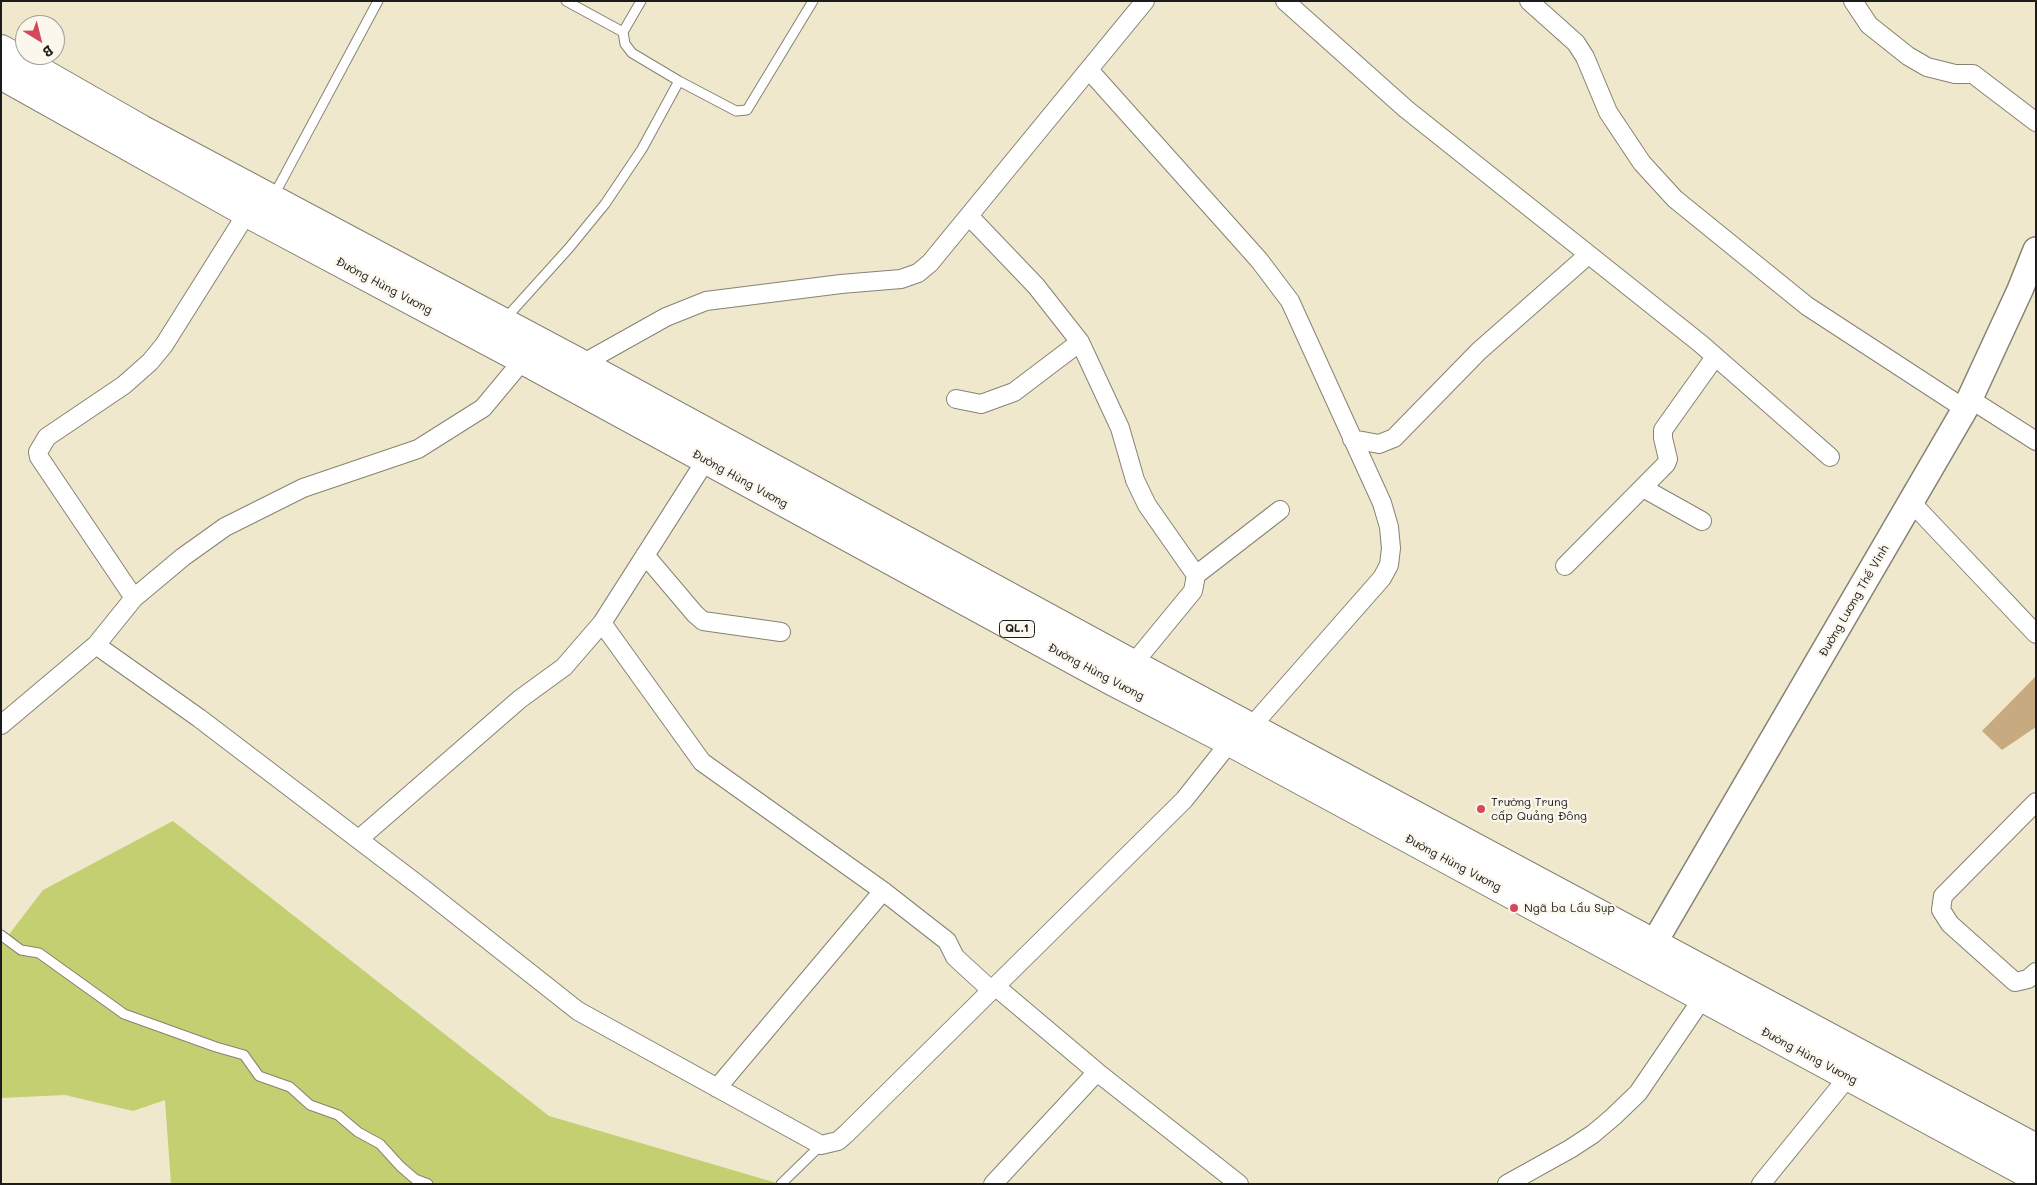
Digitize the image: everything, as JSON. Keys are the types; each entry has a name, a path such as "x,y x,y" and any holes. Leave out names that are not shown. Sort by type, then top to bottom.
{"highway":[{"name":"Đường Hùng Vương","path":"1,49 141,130 582,364 1133,664 1241,735 1702,999 2036,1178"},
{"name":"Đường Hùng Vương","path":"1,75 247,213 522,360 1104,677 1241,735 1654,943 2036,1148"}],"street":[{"path":"582,364 666,317 706,301 909,277 930,263 1145,1"},
{"path":"1285,1 1406,109 1715,357 1830,457"},
{"path":"1529,1 1576,44 1585,57 1608,112 1642,163 1675,199 1808,306 1967,404 2036,441"},
{"path":"1853,1 1870,25 1908,56 1927,67 1955,74 1973,74 2036,122"},
{"path":"96,645 199,718 578,1011 821,1145 838,1141 1184,800 1382,578 1389,565 1392,548 1389,527 1382,502 1290,300 1259,260 1089,70"},
{"path":"134,598 39,457 38,452 47,437 124,385 150,362 164,345 247,213"},
{"path":"968,216 1036,286 1080,342 1120,428 1135,480 1147,505 1196,575"},
{"name":"Đường Lương Thế Vinh","path":"1654,943 1912,503 1967,404 2020,290 2036,250"},
{"path":"1352,439 1378,444 1394,438 1479,351 1588,255"},
{"path":"956,399 982,404 1014,392 1080,342"},
{"path":"1565,566 1666,464 1668,458 1662,438 1663,430 1715,357"},
{"path":"1,725 96,645 134,598 183,557 225,527 302,488 418,449 484,408 522,360"},
{"path":"359,840 520,698 564,668 602,622 706,460"},
{"path":"1643,488 1702,521"},
{"path":"1912,503 2036,634"},
{"path":"1133,664 1193,591 1196,575 1280,510"},
{"path":"645,555 695,614 704,621 781,632"},
{"path":"602,622 702,762 883,891 947,941 955,957 1239,1184"},
{"path":"2036,802 1943,896 1941,910 1950,924 2015,982 2028,979 2036,972"},
{"path":"717,1088 883,891"},
{"path":"1507,1184 1570,1149 1593,1134 1613,1117 1638,1093 1702,999"},
{"path":"993,1184 1097,1072"},
{"path":"1761,1184 1848,1077"}],"lane":[{"path":"272,199 378,1"},
{"path":"566,1 623,32"},
{"path":"641,1 623,32 625,44 632,53 679,81 736,111 747,110 813,1"},
{"path":"502,322 606,204 642,149 679,81"},
{"path":"1,935 21,950 39,953 124,1014 216,1047 244,1054 255,1067 259,1076 290,1087 310,1105 338,1115 358,1132 380,1144 415,1179 428,1184"},
{"path":"781,1184 821,1145"}],"green space":[{"path":"173,821 549,1116 780,1184 171,1184 165,1100 133,1111 65,1095 1,1098 1,945 43,890"}],"building":[{"path":"2036,676 2036,727 2002,750 1982,731"}],"place":[{"name":"Trường Trung cấp Quảng Đông","path":"1481,809"},
{"name":"Ngã ba Lầu Sụp","path":"1514,908"}]}
